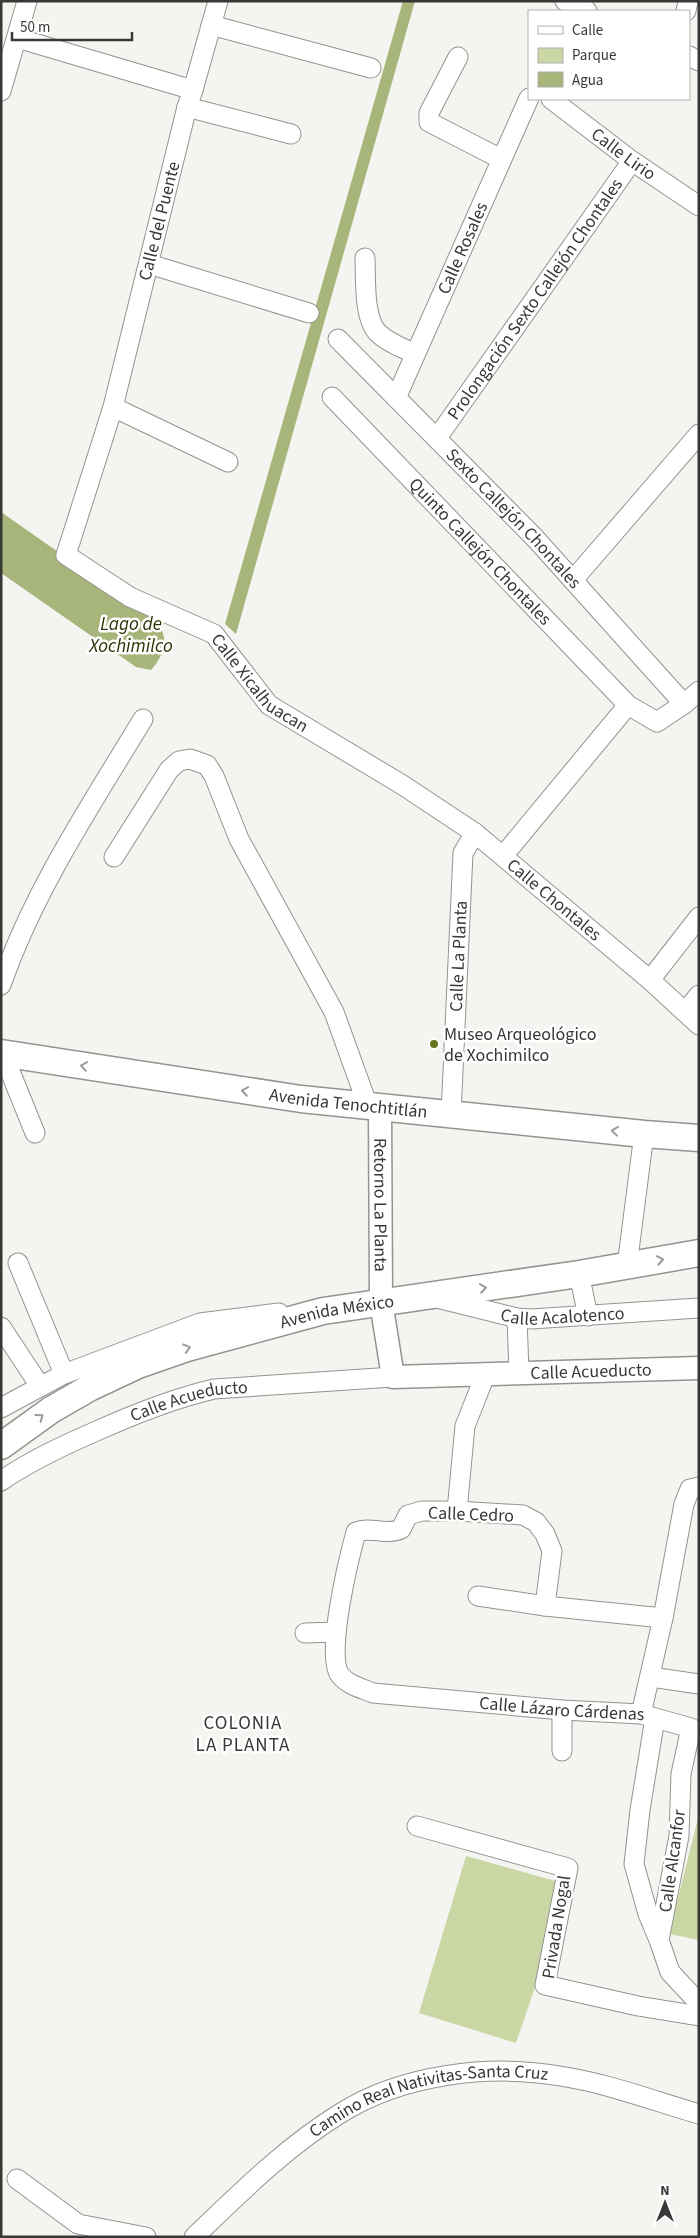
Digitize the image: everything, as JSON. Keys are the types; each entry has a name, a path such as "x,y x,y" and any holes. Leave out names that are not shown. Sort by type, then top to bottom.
{"main road":[{"name":"Avenida Tenochtitlán","path":"2,1054 301,1099 699,1138"},
{"name":"Avenida México","path":"1,1446 50,1410 91,1387 138,1365 187,1348 323,1311 579,1274 699,1254"}],"street":[{"path":"1,91 27,1"},
{"name":"Calle del Puente","path":"103,441 190,98 218,1"},
{"path":"565,1 586,10"},
{"path":"211,24 371,68"},
{"path":"17,38 291,134"},
{"path":"458,58 429,113 429,122 501,159"},
{"name":"Calle Rosales","path":"396,398 528,100"},
{"name":"Calle Lirio","path":"552,100 632,161 699,206"},
{"name":"Prolongación Sexto Callejón Chontales","path":"437,438 632,161"},
{"path":"365,258 368,309 371,323 377,332 386,339 415,354"},
{"path":"149,264 309,313"},
{"name":"Sexto Callejón Chontales","path":"338,339 437,438 573,580 684,704"},
{"name":"Quinto Callejón Chontales","path":"332,397 628,705 657,722 684,704"},
{"path":"113,407 228,462"},
{"path":"573,580 699,434"},
{"name":"Calle Xicalhuacan","path":"103,441 72,530 66,555 130,597 214,634 269,705 402,784"},
{"path":"684,704 699,691"},
{"path":"504,856 628,705"},
{"path":"1,985 12,953 35,905 76,830 143,719"},
{"path":"114,857 169,770 178,761 190,760 207,765 214,776 239,840 334,1012 374,1106"},
{"name":"Calle Chontales","path":"402,784 475,833 504,856 650,980 692,1019"},
{"name":"Calle La Planta","path":"451,1114 463,853 475,833"},
{"path":"650,980 699,917"},
{"path":"692,1019 699,995"},
{"path":"2,1054 35,1133"},
{"name":"Retorno La Planta","path":"374,1106 381,1302"},
{"path":"627,1266 644,1134"},
{"path":"18,1263 64,1374"},
{"path":"579,1274 588,1316"},
{"name":"Calle Acalotenco","path":"428,1296 517,1318 588,1316 699,1308"},
{"path":"381,1302 393,1377"},
{"path":"3,1403 64,1374 200,1323 312,1309 323,1311"},
{"path":"517,1318 519,1372"},
{"path":"1,1327 40,1386"},
{"name":"Calle Acueducto","path":"1,1481 25,1465 51,1452 156,1405 214,1389 393,1377 699,1368"},
{"path":"457,1511 465,1426 486,1373"},
{"name":"Calle Lázaro Cárdenas","path":"335,1638 335,1662 339,1674 351,1685 373,1693 648,1716 651,1677 684,1504 690,1489 699,1487"},
{"name":"Calle Cedro","path":"335,1638 356,1532 365,1528 392,1533 401,1529 408,1515 422,1511 523,1515 536,1522 545,1534 552,1551 545,1606"},
{"path":"478,1596 545,1606 663,1618"},
{"path":"305,1633 335,1638"},
{"path":"651,1677 699,1684"},
{"path":"562,1710 562,1751"},
{"path":"648,1716 634,1864 648,1914 660,1940"},
{"name":"Calle Alcanfor","path":"648,1716 695,1723 681,1774 679,1836 660,1940 670,1972 699,2003"},
{"name":"Privada Nogal","path":"417,1826 568,1868 545,1985 638,2006 699,2016"},
{"name":"Camino Real Nativitas-Santa Cruz","path":"194,2237 243,2191 298,2144 342,2112 390,2090 430,2078 502,2070 561,2076 699,2114"},
{"path":"18,2178 78,2224 146,2237"}],"green space":[{"path":"699,1814 699,1940 669,1934"},
{"path":"466,1856 570,1885 516,2043 419,2013"}],"water":[{"path":"403,1 415,1 236,634 225,624"},
{"name":"Lago de Xochimilco","path":"1,512 154,619 162,632 164,644 160,657 151,670 136,667 1,573"}],"place":[{"name":"Museo Arqueológico de Xochimilco","path":"434,1044"}],"district":[{"name":"COLONIA LA PLANTA","path":"243,1733"}]}
